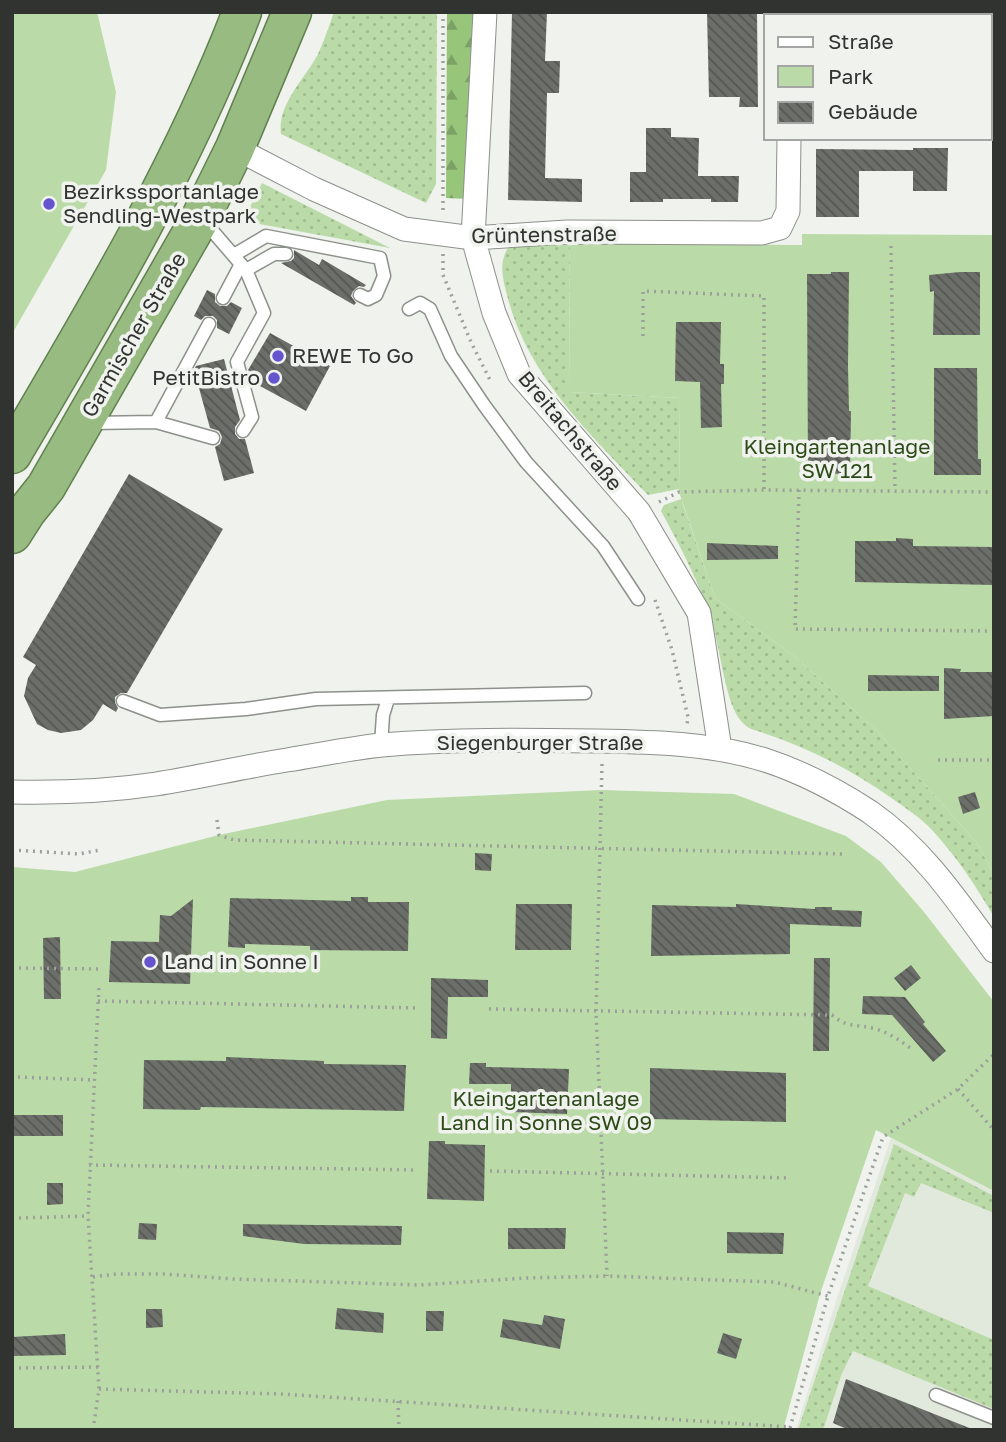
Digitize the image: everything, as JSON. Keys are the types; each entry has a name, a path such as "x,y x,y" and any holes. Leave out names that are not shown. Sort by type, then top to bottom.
{"highway":[{"path":"12,454 113,280 176,163 226,55 242,12"},
{"name":"Garmischer Straße","path":"12,534 46,487 201,217 235,148 292,12"}],"street":[{"name":"Breitachstraße","path":"485,12 473,238 494,313 519,374 639,512 698,613 720,749"},
{"name":"Grüntenstraße","path":"235,148 314,190 377,219 404,229 473,238 566,232 762,233 780,228 788,211 789,140"},
{"name":"Siegenburger Straße","path":"12,792 99,790 156,784 381,745 507,740 603,741 685,744 720,749 764,760 796,772 830,788 870,813 928,863 994,951"}],"lane":[{"path":"201,217 240,263 264,313 237,362 251,417 243,431"},
{"path":"223,298 240,263 267,236 380,257 384,276 376,295 368,299 360,295"},
{"path":"240,263 274,254 286,254"},
{"path":"409,309 420,303 430,309 451,356 484,405 526,462 603,546 638,599"},
{"path":"156,422 209,324"},
{"path":"82,424 156,422 212,438"},
{"path":"123,701 160,715 246,709 316,699 585,693"},
{"path":"381,745 383,715 388,699"},
{"path":"936,1395 994,1418"}],"path":[{"path":"443,12 443,235"},
{"path":"891,246 895,491"},
{"path":"643,336 643,291 764,296 764,490"},
{"path":"799,490 795,629 994,632"},
{"path":"679,492 994,492"},
{"path":"603,741 596,1011 607,1276"},
{"path":"939,760 994,760"},
{"path":"217,820 219,835 234,840 844,854"},
{"path":"12,850 79,854 100,850"},
{"path":"12,968 100,970"},
{"path":"93,1430 99,1388 88,1216 99,985"},
{"path":"98,1001 419,1008"},
{"path":"489,1009 832,1016 841,1024 872,1028 890,1034 912,1049"},
{"path":"99,1388 281,1394 789,1429 828,1296 883,1137 958,1089 994,1054"},
{"path":"18,1077 93,1080"},
{"path":"958,1089 994,1130"},
{"path":"89,1165 416,1170"},
{"path":"490,1171 791,1178"},
{"path":"19,1218 88,1216"},
{"path":"93,1277 164,1274 420,1285 607,1276 775,1282 828,1296"},
{"path":"12,1368 98,1367"},
{"path":"398,1401 399,1430"}],"shaded area":[{"path":"891,1138 994,1191 994,1430 796,1430"}],"green space":[{"name":"Bezirkssportanlage Sendling-Westpark","path":"12,12 97,12 116,92 106,170 12,334"},
{"path":"334,12 437,12 436,184 426,203 281,134 283,112 318,54"},
{"path":"447,12 475,12 470,199 446,198"},
{"path":"262,183 390,248 243,221"},
{"name":"Kleingartenanlage SW 121","path":"802,234 994,235 994,874 977,843 876,730 794,656 715,598 679,492 680,398 569,392 570,243 802,245"},
{"path":"570,243 569,392 680,398 679,489 648,495 564,403 530,352 517,324 503,275 507,250 511,244"},
{"path":"681,499 715,598 794,656 876,730 977,843 994,874 994,917 958,861 917,816 840,766 806,749 751,729 739,719 729,696 714,628 704,601 661,511 664,505"},
{"name":"Kleingartenanlage Land in Sonne SW 09","path":"601,790 734,794 846,836 881,862 994,1002 994,1191 876,1130 820,1294 783,1430 12,1430 12,867 75,872 219,835 387,800"},
{"path":"894,1144 994,1196 994,1213 921,1183 914,1197 905,1193 868,1286 994,1340 994,1409 853,1351 842,1373 823,1430 798,1430"}],"building":[{"path":"512,12 547,12 545,61 560,61 559,93 547,93 545,178 582,179 582,202 508,200"},
{"path":"707,12 757,12 758,107 739,107 740,97 709,97"},
{"path":"646,128 671,128 671,137 699,138 698,176 739,176 738,202 663,199 663,202 630,202 630,172 646,172"},
{"path":"948,148 947,191 913,191 913,171 859,171 859,217 816,217 816,149"},
{"path":"294,250 319,265 322,259 366,285 353,291 351,296 356,303 354,305 281,263 294,258"},
{"path":"849,272 850,474 808,473 807,274"},
{"path":"980,272 980,335 933,335 934,291 930,292 929,275"},
{"path":"207,290 215,294 215,302 220,306 227,306 231,302 242,308 229,334 217,328 217,320 213,316 205,316 201,320 194,316"},
{"path":"676,322 721,322 720,364 724,364 724,384 721,384 722,427 701,428 700,382 675,381"},
{"path":"270,333 330,366 306,411 251,381 248,370"},
{"path":"224,359 240,420 235,427 235,434 239,439 245,439 254,473 224,481 215,447 220,444 222,437 219,431 210,428 194,370 196,366"},
{"path":"934,368 977,368 978,459 981,459 981,475 934,475"},
{"path":"129,474 223,529 127,693 115,697 118,708 116,712 103,704 93,720 81,730 61,733 48,730 37,724 24,696 28,678 36,665 23,657"},
{"path":"896,538 913,539 913,546 994,547 994,585 855,582 855,541 896,541"},
{"path":"707,543 778,546 778,559 707,560"},
{"path":"944,668 961,669 960,672 994,672 994,716 944,719"},
{"path":"868,675 939,676 939,691 868,691"},
{"path":"975,792 980,808 963,814 958,797"},
{"path":"475,853 492,854 491,871 475,870"},
{"path":"351,897 368,897 368,902 409,902 408,951 310,950 310,946 245,944 245,948 228,947 230,898 351,901"},
{"name":"Land in Sonne I","path":"193,899 190,984 109,982 111,941 159,942 160,915 171,916"},
{"path":"516,904 572,904 571,950 515,950"},
{"path":"736,904 815,909 832,907 832,910 862,911 861,927 790,924 790,954 651,956 652,905 736,907"},
{"path":"60,937 61,999 44,999 43,938"},
{"path":"814,958 830,958 829,1051 813,1051"},
{"path":"911,965 921,978 905,991 894,978"},
{"path":"431,978 488,980 488,997 448,997 447,1039 431,1038"},
{"path":"863,996 905,997 946,1051 933,1062 892,1015 862,1014"},
{"path":"226,1057 324,1061 324,1064 406,1065 404,1111 201,1107 200,1110 143,1109 144,1060 226,1061"},
{"path":"470,1063 486,1063 486,1067 569,1069 567,1114 511,1112 511,1084 469,1084"},
{"path":"650,1068 786,1073 786,1122 650,1119"},
{"path":"12,1115 63,1115 63,1136 12,1136"},
{"path":"429,1141 485,1145 484,1201 427,1199"},
{"path":"47,1183 63,1183 63,1204 47,1205"},
{"path":"139,1223 157,1224 156,1240 138,1239"},
{"path":"243,1224 402,1226 401,1245 304,1244 243,1236"},
{"path":"508,1228 566,1228 565,1249 508,1249"},
{"path":"727,1232 784,1233 783,1254 727,1253"},
{"path":"337,1308 384,1313 383,1333 335,1329"},
{"path":"146,1309 162,1309 163,1327 146,1328"},
{"path":"426,1311 444,1311 443,1331 426,1331"},
{"path":"544,1315 565,1319 560,1349 500,1337 503,1319 542,1325"},
{"path":"723,1333 742,1339 736,1359 717,1353"},
{"path":"65,1334 66,1355 12,1356 12,1337"},
{"path":"846,1379 972,1430 849,1430 833,1423"}],"place":[{"name":"Bezirkssportanlage Sendling-Westpark","path":"49,204"},
{"name":"REWE To Go","path":"278,356"},
{"name":"PetitBistro","path":"274,378"},
{"name":"Land in Sonne I","path":"150,962"}]}
